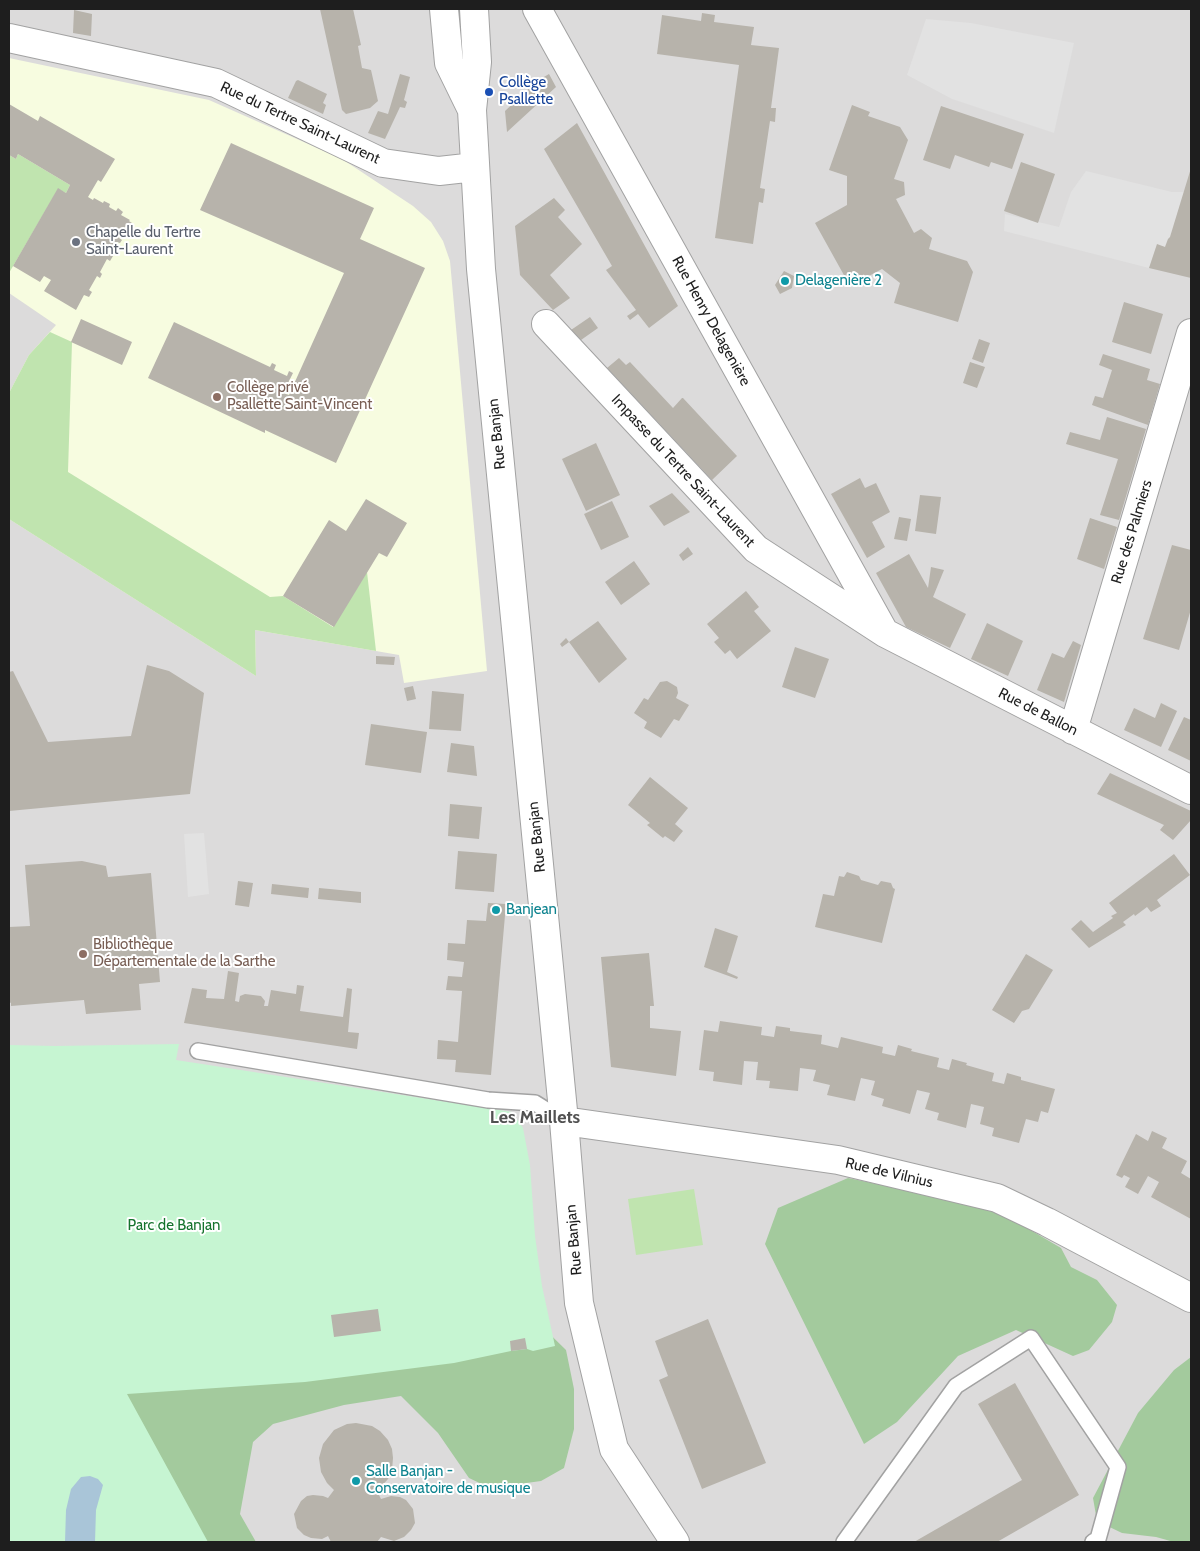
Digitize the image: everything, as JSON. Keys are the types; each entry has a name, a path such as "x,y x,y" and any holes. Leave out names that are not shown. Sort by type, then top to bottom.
{"street":[{"name":"Rue Banjan","path":"444,9 449,63 472,110"},
{"name":"Rue Banjan","path":"474,9 477,62 472,110 481,269 564,1121 579,1303 614,1449 675,1542"},
{"name":"Rue Henry Delagenière","path":"537,9 885,633"},
{"name":"Rue du Tertre Saint-Laurent","path":"9,38 216,83 383,163 440,171 475,167"},
{"name":"Impasse du Tertre Saint-Laurent","path":"546,324 756,548 885,633"},
{"name":"Rue des Palmiers","path":"1073,730 1191,333"},
{"name":"Rue de Ballon","path":"885,633 1191,790"},
{"name":"Rue de Vilnius","path":"564,1121 838,1160 996,1198 1047,1222 1191,1298"}],"lane":[{"path":"198,1051 488,1100 535,1103 564,1121"},
{"path":"844,1542 956,1386 1032,1338 1118,1467 1098,1539 1093,1542"}],"shaded area":[{"path":"9,9 1191,9 1191,1542 9,1542"},
{"path":"926,19 971,23 1074,43 1054,133 952,99 907,75"},
{"path":"9,58 209,100 342,159 413,206 431,222 443,241 450,261 487,671 404,683 399,655 255,630 256,676 9,519 9,393 29,355 56,325 9,293"},
{"path":"1086,171 1172,192 1184,192 1170,237 1165,247 1157,245 1149,268 1004,231 1005,214 1059,227 1071,192"},
{"path":"204,833 209,894 188,897 184,834"}],"green space":[{"path":"18,154 70,185 66,193 58,189 9,273 9,155 16,159"},
{"path":"50,332 72,342 68,472 270,597 283,596 333,627 367,572 376,651 255,630 256,676 9,519 9,393 29,355"},
{"name":"Parc de Banjan","path":"179,1044 176,1060 512,1112 523,1128 530,1165 535,1236 542,1286 555,1346 533,1351 527,1349 511,1351 454,1363 305,1382 127,1394 208,1542 9,1542 9,1045"},
{"path":"848,1178 993,1208 1061,1248 1071,1267 1097,1280 1117,1305 1112,1322 1089,1350 1073,1356 1016,1330 958,1356 897,1422 864,1444 765,1244 778,1208"},
{"path":"694,1189 703,1245 636,1255 628,1199"},
{"path":"521,1306 566,1350 574,1389 574,1429 564,1468 541,1481 490,1488 469,1478 438,1433 401,1396 344,1405 273,1424 253,1442 240,1514 256,1542 182,1542 9,1356 9,1354"},
{"path":"1191,1357 1191,1542 1174,1542 1156,1537 1122,1533 1097,1521 1093,1498 1138,1413 1174,1370"}],"water":[{"path":"90,1476 98,1479 103,1485 96,1510 95,1542 65,1542 66,1510 71,1489 81,1477"}],"building":[{"path":"320,9 353,9 361,45 358,46 362,68 371,70 378,101 370,108 346,114 342,110"},
{"path":"74,10 92,14 91,36 73,33"},
{"path":"702,13 715,15 714,22 754,27 751,45 779,48 771,108 776,108 775,122 770,121 760,188 765,189 763,203 759,202 753,244 715,238 739,65 657,54 662,15 701,21"},
{"path":"400,74 410,77 404,100 407,102 405,108 400,107 385,139 368,133 378,111 388,114"},
{"path":"549,74 556,87 507,132 505,111 537,81"},
{"path":"298,80 327,94 323,103 326,105 323,114 288,98"},
{"path":"9,104 38,121 40,116 115,159 101,182 98,180 88,197 110,204 109,207 116,211 118,208 123,212 121,215 132,223 130,225 127,224 119,238 122,240 120,243 117,242 110,255 113,256 110,261 107,259 100,272 102,274 100,278 97,276 89,290 92,292 89,297 84,295 76,310 44,291 51,280 44,276 40,282 13,266 58,188 66,193 70,185 18,154 16,159 9,155"},
{"path":"852,105 870,112 868,116 900,127 908,140 894,179 904,182 905,195 896,199 914,233 921,229 932,238 929,249 967,261 973,272 958,322 894,303 900,283 882,269 850,286 815,223 847,205 847,176 829,170"},
{"path":"941,106 1024,134 1012,169 991,162 989,167 955,155 950,169 923,160"},
{"path":"577,123 678,306 649,328 638,314 630,320 627,316 636,310 606,270 612,266 544,149"},
{"path":"231,143 374,208 360,239 425,268 336,463 265,430 265,433 148,378 174,322 270,367 272,363 276,365 274,370 287,376 289,371 293,373 287,385 290,387 289,391 285,389 283,393 289,395 344,273 200,210"},
{"path":"1021,162 1055,174 1038,223 1004,211"},
{"path":"1191,168 1191,278 1149,268 1157,244 1165,247 1170,237"},
{"path":"554,198 565,210 558,217 582,244 550,275 570,298 553,310 520,275 515,226"},
{"name":"Delagenière 2","path":"784,271 794,276 792,288 780,294 775,285"},
{"path":"1124,302 1163,314 1151,354 1112,342"},
{"path":"590,317 598,328 581,340 571,330"},
{"path":"81,319 132,342 122,365 71,342"},
{"path":"979,339 990,343 983,363 972,359"},
{"path":"1103,354 1150,369 1147,380 1160,384 1148,425 1092,405 1095,396 1103,398 1112,370 1099,365"},
{"path":"619,358 626,365 630,362 673,408 683,398 737,456 712,480 607,368"},
{"path":"970,362 985,367 977,388 963,383"},
{"path":"1107,417 1146,429 1119,520 1100,515 1118,459 1066,444 1070,432 1100,440"},
{"path":"596,443 620,495 586,511 562,459"},
{"path":"860,478 865,488 876,483 890,512 872,522 885,547 867,558 831,494"},
{"path":"672,493 690,512 664,526 649,506"},
{"path":"920,495 941,497 936,534 915,531"},
{"path":"366,499 407,523 387,557 379,553 334,627 283,596 329,520 346,531"},
{"path":"612,501 629,537 601,550 584,514"},
{"path":"899,517 911,519 907,541 894,539"},
{"path":"1090,518 1117,527 1104,569 1077,559"},
{"path":"1172,545 1191,550 1191,609 1179,650 1143,639"},
{"path":"688,547 693,554 683,561 679,555"},
{"path":"909,554 928,588 931,567 944,570 933,597 966,614 950,648 906,627 876,573"},
{"path":"634,561 650,584 621,605 605,582"},
{"path":"746,591 759,607 754,611 771,631 737,659 730,650 725,654 714,642 719,638 707,624"},
{"path":"598,621 627,659 599,683 569,642"},
{"path":"987,623 1023,641 1008,676 971,659"},
{"path":"566,638 569,642 562,647 560,644"},
{"path":"1073,641 1081,645 1064,702 1037,690 1052,653 1064,658"},
{"path":"795,647 829,659 815,698 782,687"},
{"path":"376,656 395,657 394,665 376,664"},
{"path":"147,665 169,671 204,693 190,794 9,811 9,672 13,671 48,742 131,736"},
{"path":"667,681 677,687 678,693 676,698 689,705 679,721 674,719 661,738 644,728 647,722 634,713 644,698 648,700 660,682"},
{"path":"413,686 416,699 407,701 404,688"},
{"path":"432,691 464,694 461,731 429,729"},
{"path":"1161,703 1177,711 1161,747 1124,730 1134,708 1155,718"},
{"path":"1184,717 1191,720 1191,761 1168,750"},
{"path":"371,724 427,732 421,773 365,765"},
{"path":"451,743 474,746 477,776 447,772"},
{"path":"1110,773 1191,811 1191,820 1173,840 1160,830 1164,825 1097,794"},
{"path":"650,777 688,808 675,824 683,831 674,842 665,836 663,838 647,825 650,823 628,805"},
{"path":"450,804 482,807 479,839 448,836"},
{"path":"458,851 497,854 494,892 455,889"},
{"path":"1174,854 1190,875 1157,900 1161,906 1151,912 1147,907 1135,916 1134,914 1123,922 1126,925 1089,948 1071,929 1081,920 1093,932 1113,918 1111,916 1117,913 1109,903"},
{"name":"Bibliothèque Départementale de la Sarthe","path":"82,861 106,866 108,877 151,873 160,982 139,984 141,1010 86,1014 84,1000 11,1006 9,1002 9,927 30,926 25,865"},
{"path":"847,872 859,876 861,880 878,885 881,881 891,883 895,889 882,943 815,927 823,894 834,896 839,876 844,877"},
{"path":"238,881 253,883 249,907 235,905"},
{"path":"272,884 309,888 308,898 271,894"},
{"path":"319,888 361,892 361,903 318,899"},
{"path":"488,903 506,904 491,1075 455,1072 456,1060 437,1059 438,1040 458,1042 462,991 446,990 448,976 462,977 464,962 447,960 448,943 465,944 467,920 486,921"},
{"path":"715,928 738,936 727,972 738,977 737,979 704,967"},
{"path":"649,953 654,1006 650,1006 650,1028 681,1031 676,1076 611,1067 601,957"},
{"path":"1026,954 1053,970 1029,1009 1022,1011 1014,1023 992,1010"},
{"path":"228,971 239,973 235,1001 239,1002 240,996 245,994 261,996 265,1001 264,1006 268,1006 271,990 296,994 297,985 304,986 300,1011 343,1017 347,988 352,989 348,1032 359,1033 357,1049 184,1023 192,988 207,990 206,998 224,999"},
{"path":"720,1021 762,1027 761,1035 774,1037 776,1026 790,1028 790,1031 822,1035 821,1044 838,1048 841,1037 883,1047 882,1053 895,1056 898,1045 912,1049 911,1051 939,1058 937,1067 949,1070 952,1059 994,1073 992,1081 1004,1084 1007,1073 1021,1077 1021,1080 1055,1089 1048,1113 1041,1111 1038,1122 1026,1119 1019,1143 992,1136 994,1128 980,1124 984,1107 971,1104 966,1128 937,1120 939,1113 925,1109 930,1093 917,1090 910,1114 882,1106 884,1099 871,1095 875,1081 861,1078 855,1101 827,1095 830,1085 813,1081 816,1070 800,1068 798,1091 769,1088 770,1081 756,1080 758,1062 744,1061 742,1085 713,1081 714,1072 699,1070 704,1030 718,1032"},
{"path":"1152,1131 1167,1138 1162,1148 1187,1161 1181,1173 1191,1179 1191,1219 1151,1197 1159,1182 1148,1176 1138,1194 1125,1187 1130,1178 1124,1175 1122,1178 1116,1175 1136,1134 1148,1141"},
{"path":"378,1309 381,1331 334,1337 331,1315"},
{"path":"708,1319 766,1463 702,1489 659,1380 668,1376 655,1341"},
{"path":"525,1338 527,1349 511,1351 510,1341"},
{"path":"1015,1383 1079,1495 997,1542 914,1542 1022,1480 978,1404"},
{"name":"Salle Banjan - Conservatoire de musique","path":"356,1423 372,1426 380,1431 388,1440 392,1449 392,1470 388,1479 377,1491 381,1499 391,1496 400,1497 406,1500 413,1509 415,1523 411,1530 404,1537 394,1541 381,1537 377,1542 331,1542 328,1536 322,1539 311,1538 304,1535 297,1528 294,1514 301,1501 307,1496 313,1495 328,1498 334,1490 327,1483 321,1472 319,1458 323,1444 334,1430 347,1424"}],"place":[{"name":"Collège Psallette","path":"489,92"},
{"name":"Chapelle du Tertre Saint-Laurent","path":"76,242"},
{"name":"Delagenière 2","path":"785,281"},
{"name":"Collège privé Psallette Saint-Vincent","path":"217,397"},
{"name":"Banjean","path":"496,910"},
{"name":"Bibliothèque Départementale de la Sarthe","path":"83,954"},
{"name":"Salle Banjan - Conservatoire de musique","path":"356,1481"}],"district":[{"name":"Les Maillets","path":"535,1118"}]}
